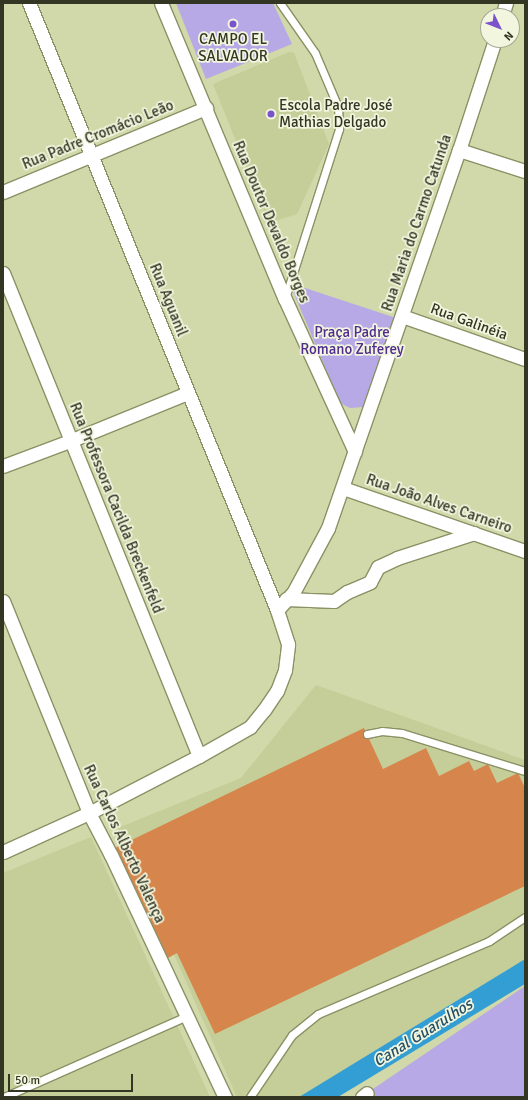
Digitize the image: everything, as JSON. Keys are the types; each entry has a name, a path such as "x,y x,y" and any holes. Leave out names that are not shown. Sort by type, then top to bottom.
{"street":[{"name":"Rua Aguanil","path":"3,852 89,813 199,756 250,727 277,691 285,670 288,644 277,610 187,392 92,154 29,3"},
{"name":"Rua Doutor Devaldo Borges","path":"161,3 285,299 355,452"},
{"name":"Rua Maria do Carmo Catunda","path":"277,610 293,593 328,528 459,150 491,48"},
{"name":"Rua Padre Cromácio Leão","path":"3,192 206,108"},
{"path":"459,150 525,171"},
{"name":"Rua Professora Cacilda Breckenfeld","path":"3,273 199,756"},
{"name":"Rua Galinéia","path":"402,316 525,359"},
{"path":"3,466 72,440 187,392"},
{"name":"Rua João Alves Carneiro","path":"343,488 525,551"},
{"path":"286,600 334,601 347,592 370,582 378,567 397,558 474,533"},
{"name":"Rua Carlos Alberto Valença","path":"3,601 89,813 111,855 225,1097"}],"lane":[{"path":"280,3 315,52 338,107 339,129 285,299"},
{"path":"367,734 382,731 402,733 525,771"},
{"path":"250,1097 292,1035 318,1014 489,941 525,917"},
{"path":"4,1097 187,1016"}],"shaded area":[{"name":"Escola Padre José Mathias Delgado","path":"289,52 294,53 329,144 297,214 269,223 213,84"},
{"path":"316,685 525,760 525,959 299,1097 237,1097 118,828 241,778"},
{"path":"91,837 210,1097 3,1097 3,873"}],"green space":[{"name":"CAMPO EL SALVADOR","path":"176,3 273,3 292,44 206,79"},
{"name":"Praça Padre Romano Zuferey","path":"296,285 396,318 363,407 350,408 342,404 339,400 294,294 293,289"},
{"path":"525,986 525,1097 374,1097 367,1093"}],"water":[{"name":"Canal Guarulhos","path":"525,959 525,984 338,1097 299,1097"}],"building":[{"path":"364,728 383,769 426,748 439,776 469,761 474,771 488,764 497,783 518,773 525,788 525,886 215,1034 177,953 168,958 115,848"}],"place":[{"name":"CAMPO EL SALVADOR","path":"233,24"},
{"name":"Escola Padre José Mathias Delgado","path":"271,114"}]}
